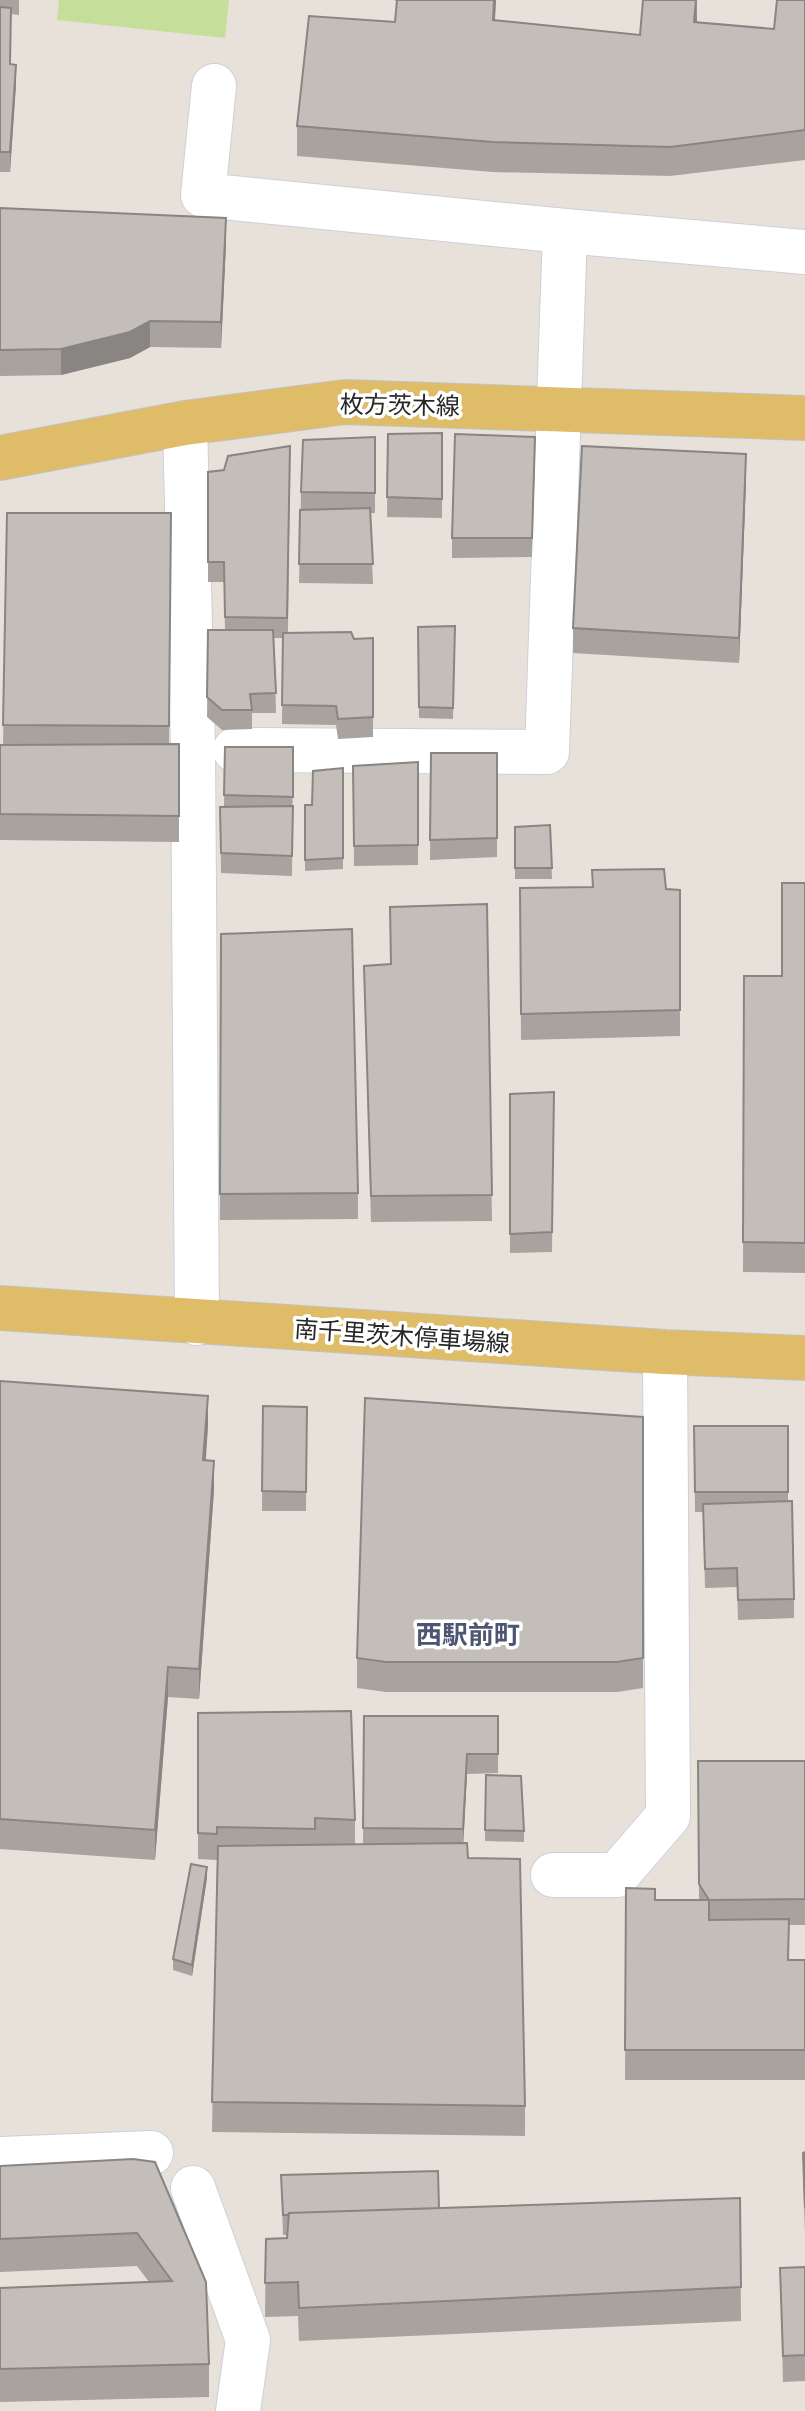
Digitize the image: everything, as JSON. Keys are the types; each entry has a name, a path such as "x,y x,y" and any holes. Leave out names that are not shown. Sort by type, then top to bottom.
{"main road":[{"name":"枚方茨木線","path":"0,458 185,423 345,402 805,418"},
{"name":"南千里茨木停車場線","path":"0,1308 197,1323 805,1358"}],"street":[{"path":"214,86 203,195 805,252"},
{"path":"193,749 547,752 565,231"},
{"path":"185,423 193,749 197,1323"},
{"path":"553,1875 617,1875 668,1816 665,1352"},
{"path":"0,2159 151,2153"},
{"path":"193,2188 248,2340 238,2411"}],"green space":[{"path":"59,0 229,0 225,38 57,20"}],"building":[{"path":"397,0 494,0 493,20 640,35 643,0 696,0 694,22 774,29 777,0 805,0 805,130 670,147 493,142 297,126 309,16 395,22"},
{"path":"0,7 11,8 10,64 16,65 10,152 0,152"},
{"path":"0,208 226,218 221,322 150,321 130,332 61,349 0,350"},
{"path":"442,433 442,499 387,497 388,434"},
{"path":"455,434 535,437 532,538 452,538"},
{"path":"375,437 375,493 301,492 303,440"},
{"path":"290,446 287,618 225,617 224,562 208,562 208,472 224,470 228,456"},
{"path":"582,446 746,454 739,638 573,628"},
{"path":"370,508 373,564 299,564 300,510"},
{"path":"7,513 171,513 169,726 3,725"},
{"path":"455,626 453,708 419,707 418,627"},
{"path":"208,630 273,630 276,693 250,694 252,710 222,710 207,697"},
{"path":"351,632 354,639 373,638 373,717 338,719 336,706 282,705 283,633"},
{"path":"179,744 179,816 0,814 0,745"},
{"path":"225,747 293,747 293,797 224,795"},
{"path":"431,753 497,753 497,838 430,840"},
{"path":"418,762 418,845 354,846 353,766"},
{"path":"343,768 343,858 305,860 305,805 312,805 313,771"},
{"path":"293,806 292,856 221,853 220,807"},
{"path":"550,825 552,868 515,868 515,827"},
{"path":"664,869 666,889 680,890 680,1010 521,1014 520,888 593,887 592,870"},
{"path":"782,883 805,883 805,1243 743,1242 744,976 782,976"},
{"path":"487,904 492,1195 371,1196 364,966 391,964 390,907"},
{"path":"352,929 358,1193 220,1194 221,934"},
{"path":"554,1092 552,1232 510,1234 510,1094"},
{"path":"0,1381 208,1396 203,1460 214,1461 199,1669 168,1667 155,1830 0,1819"},
{"path":"365,1398 643,1417 643,1658 617,1662 386,1662 357,1658"},
{"path":"263,1406 307,1407 306,1492 262,1491"},
{"path":"694,1426 788,1426 788,1492 695,1492"},
{"path":"792,1501 794,1599 738,1600 737,1568 705,1569 703,1504"},
{"path":"351,1711 355,1820 315,1818 315,1829 217,1827 217,1834 198,1833 198,1713"},
{"path":"364,1716 498,1716 498,1754 467,1754 463,1829 363,1828"},
{"path":"698,1761 805,1761 805,1899 709,1900 699,1884"},
{"path":"486,1775 521,1776 524,1831 485,1830"},
{"path":"467,1843 468,1858 520,1859 525,2106 212,2102 218,1846"},
{"path":"191,1864 207,1867 192,1965 173,1959"},
{"path":"626,1888 655,1889 655,1900 709,1900 709,1920 789,1919 788,1960 805,1960 805,2050 625,2050"},
{"path":"805,2152 805,2208 803,2153"},
{"path":"133,2159 155,2162 206,2282 209,2364 0,2369 0,2288 172,2281 137,2233 0,2239 0,2166"},
{"path":"438,2171 439,2208 283,2215 281,2175"},
{"path":"740,2198 741,2287 299,2308 298,2282 265,2283 266,2239 287,2238 289,2213"},
{"path":"805,2267 805,2355 783,2356 780,2268"}],"district":[{"name":"西駅前町","path":"468,1635"}]}
